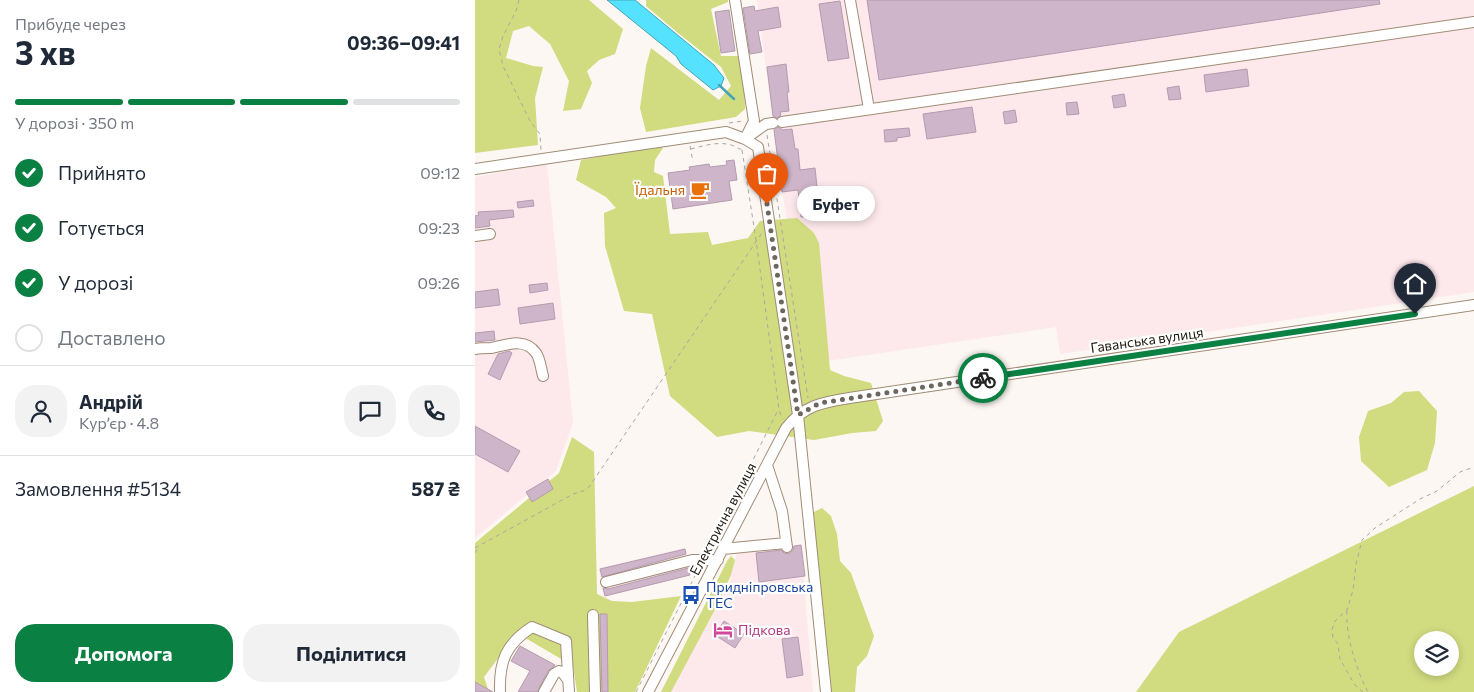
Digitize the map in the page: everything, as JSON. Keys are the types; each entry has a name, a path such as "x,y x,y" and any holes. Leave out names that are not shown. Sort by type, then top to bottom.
{"street":[{"path":"735,0 754,122 745,139"},
{"path":"850,0 869,109"},
{"path":"745,139 774,123 1474,22"},
{"path":"475,169 726,132 745,139 758,148 798,415 826,692"},
{"path":"475,236 490,234"},
{"name":"Гаванська вулиця","path":"798,415 820,403 856,397 1474,305"},
{"path":"475,349 490,348 509,343 529,346 537,353 543,376"},
{"name":"Електрична вулиця","path":"648,692 786,428 798,415"},
{"path":"723,549 786,545 782,511 767,465"},
{"path":"606,582 692,560 718,560"},
{"path":"593,615 595,692"},
{"path":"500,692 503,662 507,650 515,639 532,627 566,641 569,692"},
{"path":"544,692 554,674 559,671 568,680"}],"path":[{"path":"519,0 499,49 503,66 530,121 540,134 542,159"},
{"path":"774,123 809,408"},
{"path":"688,137 693,162"},
{"path":"691,149 719,143 731,145 742,150 758,148"},
{"path":"475,548 589,487 770,222"},
{"path":"1369,692 1352,647 1347,619 1347,610 1362,540 1375,528 1420,499 1437,491 1460,472 1474,467"},
{"path":"475,553 479,546"},
{"path":"1347,610 1335,621 1332,630 1333,638 1338,644 1340,658 1354,684 1363,692"}],"shaded area":[{"path":"757,0 1474,0 1474,292 1060,354 1056,327 814,363 782,192"},
{"path":"547,164 573,423 556,471 475,538 475,177"},
{"path":"801,545 813,692 670,692 729,585 737,552"},
{"path":"685,548 691,575 604,597 599,568"}],"green space":[{"path":"475,0 589,0 623,29 615,54 599,60 587,71 592,83 581,109 563,111 569,81 550,44 529,26 513,31 506,58 543,67 535,98 538,145 475,153"},
{"path":"646,0 728,0 728,2 711,9 721,56 739,56 744,78 745,109 736,117 646,132 640,108 646,66 651,48 719,100 731,86 721,67 646,6"},
{"path":"653,143 663,148 655,160 654,172 663,176 670,234 708,232 712,245 748,238 760,221 797,218 814,233 819,243 830,370 871,383 883,421 876,431 814,440 749,431 717,437 670,396 652,314 624,311 605,246 604,213 616,208 606,197 576,180 581,160 641,148"},
{"path":"1419,391 1437,411 1435,443 1427,470 1389,487 1361,461 1359,437 1368,411 1391,403 1404,392"},
{"path":"572,437 594,452 597,594 612,601 632,602 681,596 635,692 577,692 573,666 522,636 505,649 484,677 489,692 475,692 475,543 559,473"},
{"path":"1474,486 1474,692 1136,692 1179,632"},
{"path":"822,508 831,516 837,534 840,561 851,573 874,636 867,656 857,667 855,692 829,692 812,513"},
{"path":"731,556 735,560 731,575 718,604 671,692 661,692 727,561"}],"water":[{"path":"607,0 635,0 714,65 724,78 721,86 713,90 681,64 676,56"}],"building":[{"path":"867,0 1379,0 1380,4 879,80"},
{"path":"840,1 849,58 828,61 819,4"},
{"path":"754,6 755,11 778,7 781,27 758,31 762,52 750,54 743,8"},
{"path":"729,10 735,51 721,53 715,12"},
{"path":"786,64 789,111 780,112 781,115 777,118 773,116 767,67"},
{"path":"1247,69 1249,86 1206,92 1204,75"},
{"path":"1179,86 1181,99 1169,100 1167,88"},
{"path":"1124,94 1126,106 1114,108 1112,96"},
{"path":"1077,102 1079,114 1067,115 1066,103"},
{"path":"972,107 976,132 927,139 923,114"},
{"path":"1015,110 1017,122 1005,124 1003,112"},
{"path":"778,127 783,130 792,129 795,149 798,149 800,170 815,168 820,215 801,217 798,190 782,192 774,130"},
{"path":"909,128 910,136 897,138 897,141 885,142 884,130"},
{"name":"Їдальня","path":"734,160 737,180 729,181 732,200 673,209 668,173 690,170 689,167 709,164 710,167 727,165 726,161"},
{"path":"533,200 534,206 518,208 517,202"},
{"path":"513,210 514,217 489,220 490,226 475,228 475,216 479,215 478,212"},
{"path":"547,283 548,290 530,293 529,285"},
{"path":"498,289 500,305 475,308 475,292"},
{"path":"553,303 555,319 520,324 518,308"},
{"path":"494,331 495,340 475,342 475,333"},
{"path":"509,351 512,353 500,380 488,374 498,354"},
{"path":"475,426 520,451 508,472 475,454"},
{"path":"548,479 553,489 532,502 526,492"},
{"path":"801,545 805,576 759,582 756,553 781,550 788,554 793,550 794,546"},
{"path":"685,549 686,554 602,577 600,569"},
{"path":"688,568 690,575 605,596 603,588 608,589"},
{"path":"600,614 607,614 608,692 602,692"},
{"path":"724,621 744,634 735,648 715,635"},
{"path":"798,637 803,675 787,678 782,639"},
{"path":"520,646 555,665 548,671 537,692 518,692 530,671 511,661"},
{"path":"475,682 493,692 475,692"}],"waterway":[{"path":"719,85 734,99"}],"way so far":[{"path":"767,204 798,415 820,403 983,378"}],"place":[{"name":"Їдальня","path":"700,190"},
{"name":"Буфет","path":"767,204"},
{"name":"Придніпровська ТЕС","path":"691,595"},
{"name":"Підкова","path":"723,630"}],"route":[{"path":"983,378 1415,314"}]}
